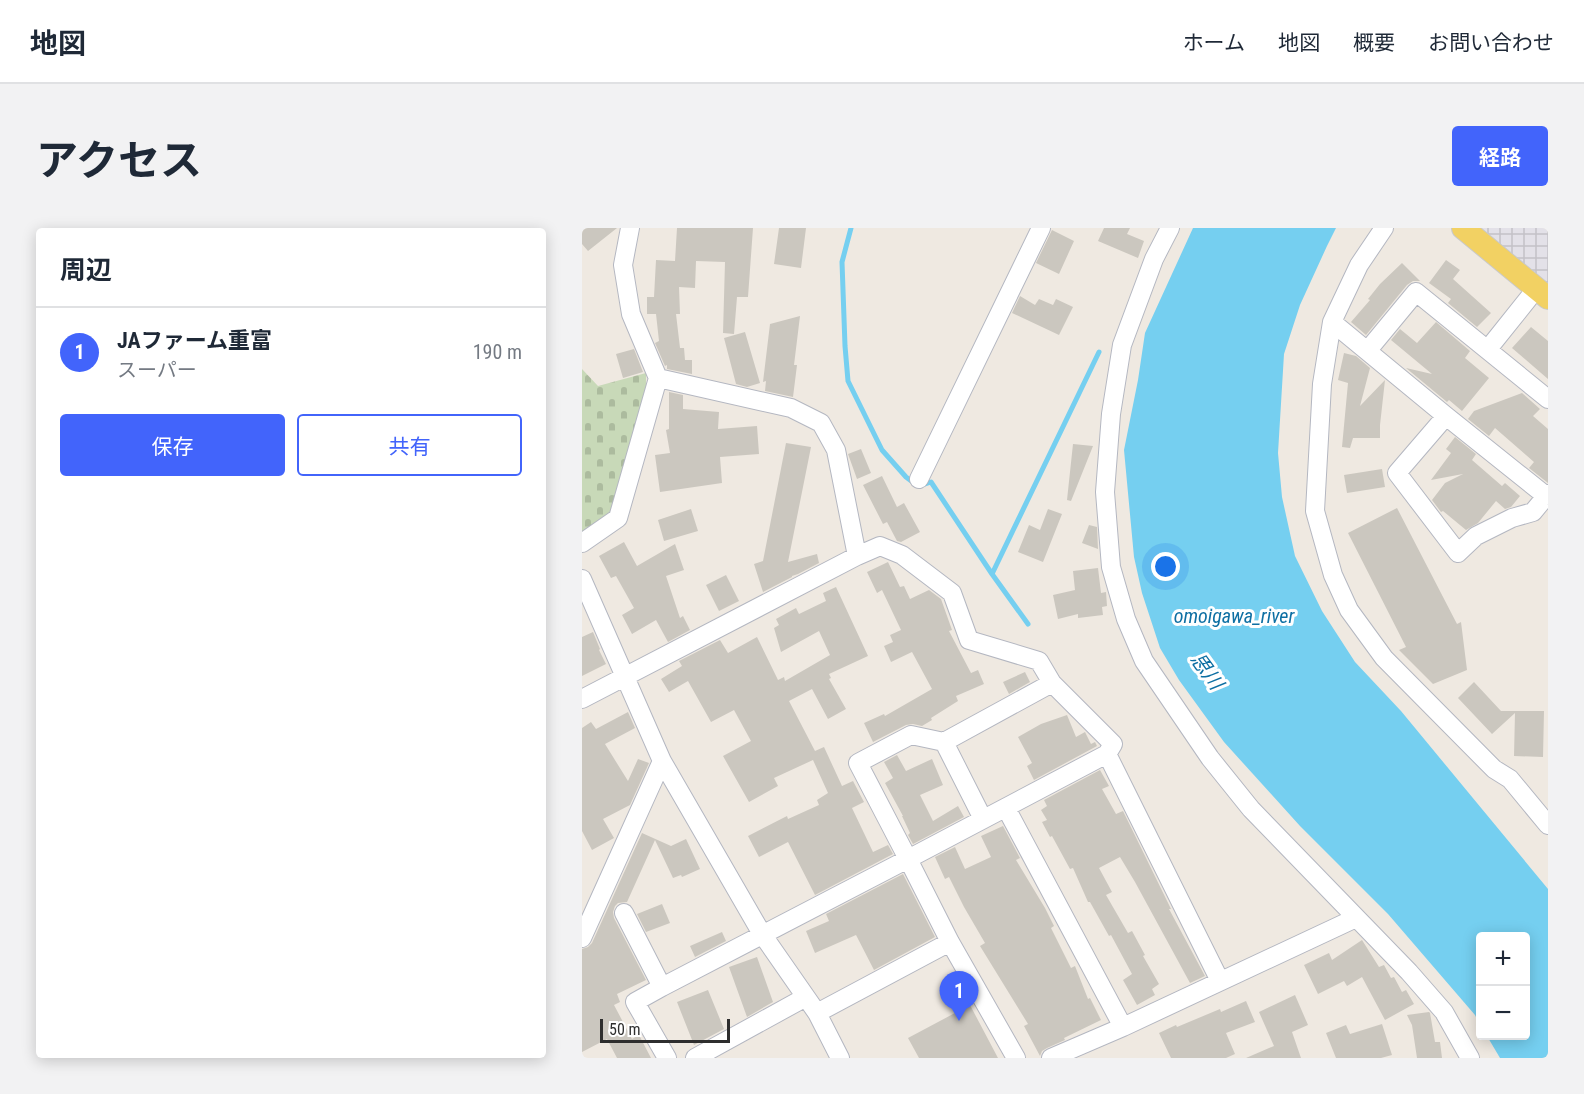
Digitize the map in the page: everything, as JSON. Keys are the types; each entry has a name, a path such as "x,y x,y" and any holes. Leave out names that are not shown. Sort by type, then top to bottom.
{"main road":[{"path":"1463,228 1542,293"}],"street":[{"path":"582,543 618,518 658,378 631,314 623,265 630,228"},
{"path":"920,478 1041,228"},
{"path":"1170,228 1154,259 1122,345 1111,414 1105,492 1111,567 1126,619 1144,661 1210,758 1251,809 1444,1011 1470,1058"},
{"path":"1384,228 1359,265 1332,322 1322,384 1315,511 1333,574 1350,610 1384,658 1494,769 1510,779 1548,825"},
{"path":"1368,350 1416,292 1548,399"},
{"path":"1488,350 1542,293"},
{"path":"1332,322 1547,495 1533,512 1512,518 1476,536 1458,553 1397,473 1446,416"},
{"path":"658,378 791,408 821,423 836,450 857,556"},
{"path":"582,699 880,546 902,555 952,593 969,640 1039,662 1052,683 1113,744 1107,754 635,1002 667,1058"},
{"path":"582,579 662,761 762,934 817,1013 840,1058"},
{"path":"1016,1058 950,942 858,763 911,735 944,742 1052,683"},
{"path":"944,742 983,819"},
{"path":"1107,754 1220,981"},
{"path":"582,938 662,761"},
{"path":"1006,808 1123,1027"},
{"path":"624,913 662,987"},
{"path":"1051,1058 1123,1027 1356,918"},
{"path":"817,1013 950,942"},
{"path":"695,1058 806,997"}],"shaded area":[{"path":"1463,228 1548,228 1548,298"}],"green space":[{"path":"582,369 598,386 646,373 646,386 610,514 582,535"}],"water":[{"name":"omoigawa_river","path":"1193,228 1336,228 1300,305 1284,354 1278,453 1282,497 1295,556 1322,611 1355,662 1401,711 1548,889 1548,1058 1500,1058 1489,1040 1530,1040 1530,932 1476,932 1476,1017 1388,914 1300,826 1224,742 1179,680 1160,648 1142,593 1134,557 1124,450 1145,333"}],"building":[{"path":"582,228 617,228 588,251 582,244"},
{"path":"677,228 753,228 748,297 737,297 734,334 723,333 725,262 696,261 695,288 679,287 680,314 676,314 680,348 684,348 685,360 692,360 692,374 667,369 655,343 659,341 656,314 647,314 647,297 654,297 656,260 675,261"},
{"path":"779,228 806,228 801,268 774,264"},
{"path":"1104,228 1130,228 1127,234 1144,241 1138,258 1098,241"},
{"path":"1052,230 1074,241 1059,274 1036,263"},
{"path":"1446,260 1460,270 1453,279 1491,313 1477,327 1448,303 1451,299 1429,283"},
{"path":"1402,263 1420,281 1413,281 1407,285 1366,335 1351,322 1380,284"},
{"path":"1020,296 1035,305 1039,299 1053,305 1056,299 1073,307 1059,335 1012,313"},
{"path":"800,316 793,397 765,391 766,381 763,382 770,324"},
{"path":"1436,322 1470,351 1465,358 1489,378 1462,411 1449,400 1447,402 1406,368 1432,374 1391,340 1400,329 1417,343"},
{"path":"1531,327 1548,341 1548,379 1512,348"},
{"path":"745,332 760,383 747,387 736,384 724,338"},
{"path":"634,349 643,372 623,378 616,354"},
{"path":"1344,353 1356,356 1370,368 1360,406 1385,380 1380,438 1353,438 1350,448 1342,447 1348,383 1338,380"},
{"path":"669,392 683,395 683,409 719,412 718,429 757,426 759,454 720,457 722,483 660,492 655,455 670,453 666,430 669,429"},
{"path":"1522,393 1540,409 1533,416 1548,429 1548,483 1529,468 1534,462 1495,428 1489,436 1468,419 1474,411"},
{"path":"1455,437 1476,454 1472,460 1502,486 1505,483 1520,496 1511,507 1505,509 1496,501 1478,523 1466,530 1443,511 1441,512 1432,500 1445,483 1463,474 1431,480 1451,453 1446,449"},
{"path":"786,443 811,447 788,562 817,554 819,563 763,592 754,564 763,561"},
{"path":"1073,444 1093,446 1071,501 1067,500"},
{"path":"861,449 871,473 857,479 848,454"},
{"path":"1382,469 1385,487 1347,493 1344,475"},
{"path":"882,476 897,507 904,503 920,532 901,542 897,541 887,522 883,524 863,485"},
{"path":"1397,508 1457,624 1461,622 1467,670 1433,684 1399,650 1406,647 1348,533"},
{"path":"691,509 698,531 664,541 658,520"},
{"path":"1048,509 1062,514 1043,562 1018,552 1029,525 1040,530"},
{"path":"1089,525 1097,527 1098,549 1082,543"},
{"path":"624,542 637,566 675,544 684,570 666,576 680,618 683,616 690,630 668,642 656,620 632,634 622,615 634,608 616,576 611,578 599,556"},
{"path":"888,562 900,587 904,586 910,599 929,590 941,599 952,630 949,631 971,673 978,670 984,684 956,696 958,701 922,726 906,725 873,742 864,723 884,714 885,716 932,689 912,652 891,662 884,646 893,642 890,635 901,630 882,590 877,593 867,572"},
{"path":"1098,568 1101,593 1106,592 1107,606 1102,607 1103,615 1078,618 1078,614 1058,619 1053,595 1075,590 1073,571"},
{"path":"726,575 739,601 719,611 706,585"},
{"path":"836,587 868,656 829,674 831,678 829,679 846,709 828,719 812,689 789,701 815,751 824,747 842,786 853,781 864,802 852,808 873,852 888,845 893,854 815,895 788,842 759,857 748,836 787,816 788,819 819,805 817,800 828,793 813,760 774,778 778,786 749,802 723,756 751,741 734,710 711,722 688,681 669,692 661,679 682,666 679,661 720,640 728,653 757,637 778,680 784,677 785,681 830,655 819,631 781,652 774,628 779,625 776,619 796,608 799,614 826,601 823,593"},
{"path":"593,632 606,664 582,676 582,637"},
{"path":"1025,672 1030,682 1009,694 1003,682"},
{"path":"1474,682 1501,711 1544,711 1543,757 1514,756 1515,713 1492,734 1458,698"},
{"path":"628,712 635,728 605,744 628,781 638,759 649,763 630,805 603,819 614,838 592,850 582,831 582,728 591,722 596,729"},
{"path":"1067,715 1076,737 1085,732 1091,744 1095,742 1097,746 1034,780 1027,766 1032,763 1018,737 1041,724"},
{"path":"897,755 906,771 932,759 943,785 920,795 933,821 958,806 964,817 913,844 903,816 885,783 893,778 884,762"},
{"path":"1100,770 1109,786 1102,789 1116,814 1123,811 1171,909 1169,909 1205,976 1190,983 1120,857 1099,868 1112,892 1106,895 1128,933 1132,931 1159,984 1152,989 1155,995 1137,1005 1123,980 1132,974 1111,935 1109,936 1088,902 1073,868 1070,869 1042,822 1047,820 1041,810 1047,806 1044,800"},
{"path":"1003,826 1020,858 1016,860 1045,908 1054,926 1051,928 1071,968 1075,966 1088,999 1090,998 1101,1020 1047,1048 1040,1056 1024,1026 1028,1024 980,946 985,943 949,877 945,879 935,857 955,847 965,869 991,857 981,836"},
{"path":"642,833 671,846 686,839 700,869 682,877 681,875 673,878 655,840 627,902 618,903 613,912 646,980 617,994 620,1002 614,1005 632,1039 639,1035 651,1058 617,1058 607,1039 582,1052 582,949 592,943"},
{"path":"903,874 935,937 874,970 856,935 815,953 806,931 829,921 826,914"},
{"path":"662,904 670,923 646,932 637,914"},
{"path":"722,932 726,941 695,957 690,946"},
{"path":"1362,940 1379,967 1384,965 1391,978 1394,977 1402,992 1406,990 1414,1004 1385,1020 1362,977 1347,986 1344,981 1318,994 1304,965 1329,953 1332,960"},
{"path":"757,957 773,1002 747,1017 729,967"},
{"path":"708,990 724,1029 694,1045 677,1002"},
{"path":"1295,995 1308,1025 1292,1032 1301,1058 1246,1058 1274,1046 1259,1012"},
{"path":"1246,1001 1255,1022 1226,1033 1235,1054 1226,1058 1171,1058 1159,1033"},
{"path":"970,1005 998,1058 919,1058 908,1038"},
{"path":"1429,1012 1435,1042 1440,1042 1442,1058 1417,1058 1412,1025 1407,1015"},
{"path":"1382,1024 1392,1055 1381,1058 1336,1058 1326,1033 1346,1025 1350,1034"}],"waterway":[{"path":"851,228 842,262 848,381 882,450 914,483"},
{"path":"922,485 931,482 992,574 1099,352"},
{"path":"992,574 1028,624"}],"place":[{"name":"JAファーム重富","path":"959,1021"}],"water label":[{"name":"思川","path":"1207,671"}]}
